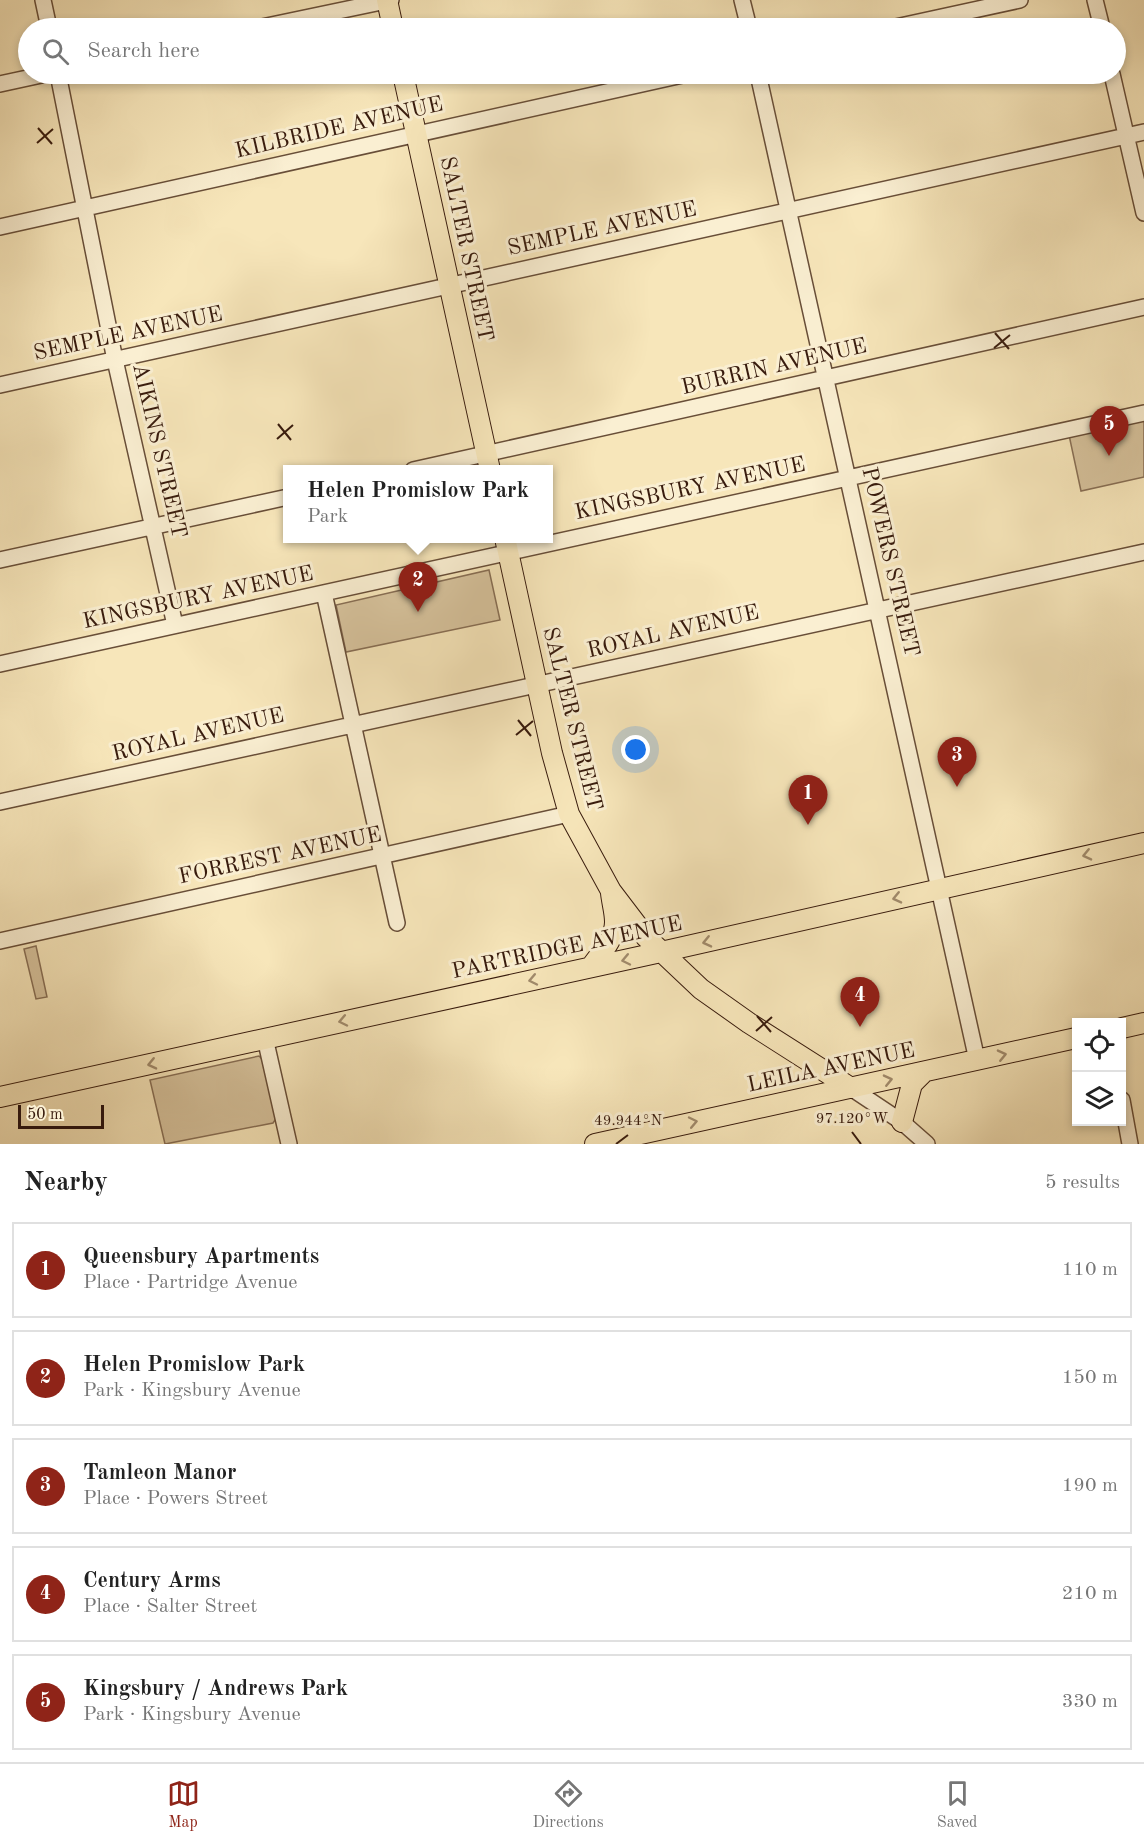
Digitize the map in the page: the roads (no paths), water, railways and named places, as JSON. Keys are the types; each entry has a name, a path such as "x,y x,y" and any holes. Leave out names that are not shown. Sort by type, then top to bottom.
{"main road":[{"path":"388,0 391,18"},
{"name":"SALTER STREET","path":"405,84 488,461"},
{"name":"SALTER STREET","path":"507,545 552,753 569,814 611,891 634,923 700,989 851,1088"},
{"name":"PARTRIDGE AVENUE","path":"0,1097 1144,843"},
{"path":"591,967 612,936 615,924 611,891"},
{"path":"1126,1027 1144,1023"},
{"name":"LEILA AVENUE","path":"595,1144 1072,1039"},
{"path":"902,1122 912,1084 924,1072"}],"street":[{"path":"43,0 47,18"},
{"path":"304,18 388,0"},
{"path":"742,0 746,18"},
{"path":"937,18 1020,0"},
{"path":"1095,0 1100,18"},
{"path":"0,84 18,80"},
{"name":"AIKINS STREET","path":"60,84 115,360 175,625"},
{"name":"KILBRIDE AVENUE","path":"0,226 642,84"},
{"name":"POWERS STREET","path":"760,84 977,1060"},
{"path":"1114,84 1144,213"},
{"name":"SEMPLE AVENUE","path":"0,385 1144,132"},
{"name":"BURRIN AVENUE","path":"455,465 488,461 826,378 1144,307"},
{"name":"KINGSBURY AVENUE","path":"553,536 848,477 1144,413"},
{"path":"0,560 283,498"},
{"name":"KINGSBURY AVENUE","path":"0,664 324,593 507,545"},
{"name":"ROYAL AVENUE","path":"0,802 1144,552"},
{"path":"324,593 397,923"},
{"name":"FORREST AVENUE","path":"0,941 569,814"},
{"path":"265,1038 289,1144"},
{"name":"SALTER STREET","path":"851,1088 902,1122 927,1144"},
{"path":"1126,1122 1130,1144"}],"place":[{"name":"Kingsbury / Andrews Park","path":"1109,456"},
{"name":"Helen Promislow Park","path":"418,612"},
{"name":"Tamleon Manor","path":"957,787"},
{"name":"Queensbury Apartments","path":"808,825"},
{"name":"Century Arms","path":"860,1027"}]}
